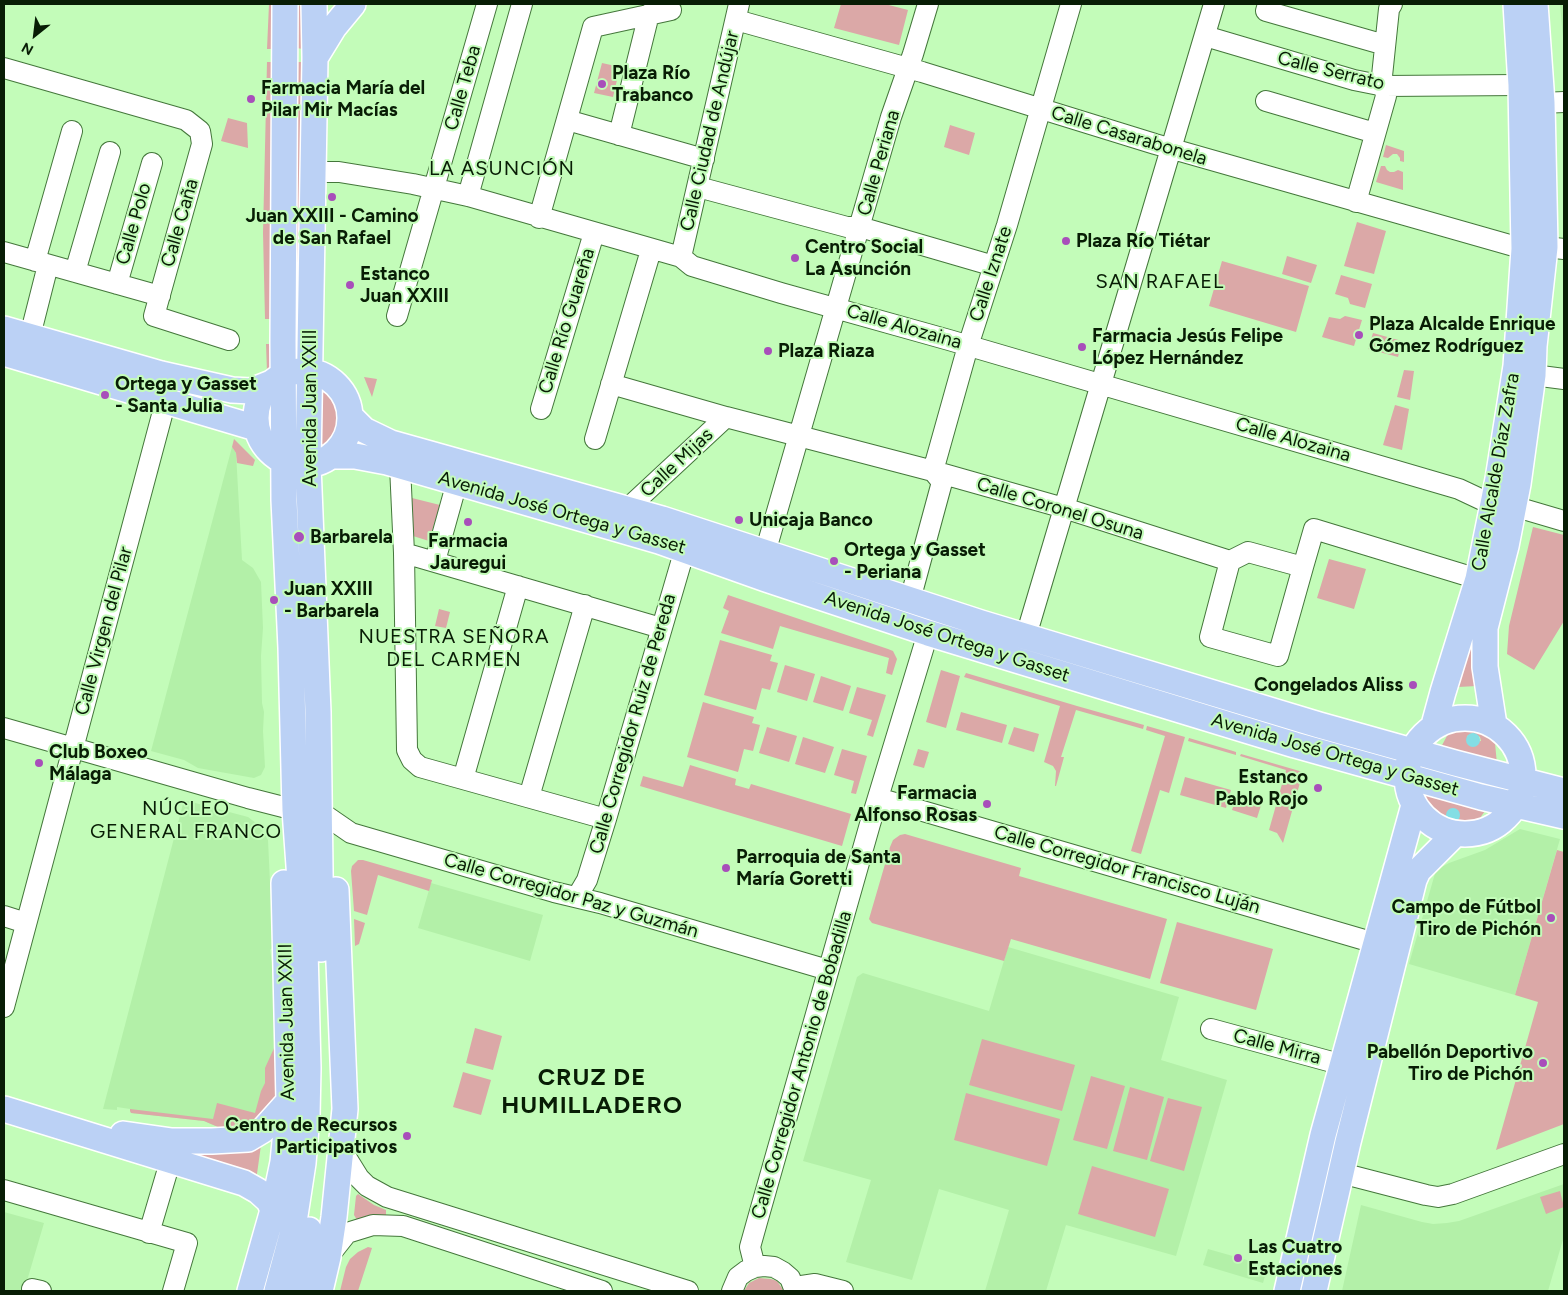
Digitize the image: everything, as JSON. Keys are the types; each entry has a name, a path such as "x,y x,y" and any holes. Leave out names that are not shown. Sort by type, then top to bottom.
{"main road":[{"name":"Avenida Juan XXIII","path":"285,4 277,378 296,463 318,712 323,1066 320,1164 307,1244 296,1291"},
{"name":"Avenida Juan XXIII","path":"277,1291 292,1235 303,1163 307,1116 308,1068 305,949 294,810 296,463 311,371 314,4"},
{"path":"315,58 334,27 353,4"},
{"name":"Calle Alcalde Díaz Zafra","path":"1494,725 1486,667 1485,628 1506,546 1503,506 1516,366 1544,248 1521,84 1516,4"},
{"name":"Calle Alcalde Díaz Zafra","path":"1434,725 1478,579 1503,506 1534,375 1534,346 1544,248 1553,102 1535,4"},
{"path":"4,329 162,374 232,390 251,391 277,378 297,371 311,371 331,379 345,396 351,417 346,438 332,456 321,462 296,463 272,454 262,442 256,428 257,404 263,392 277,378"},
{"path":"4,352 256,428"},
{"name":"Avenida José Ortega y Gasset","path":"351,417 364,430 391,443 627,509 1026,636 1411,751 1523,780 1563,788"},
{"name":"Avenida José Ortega y Gasset","path":"332,456 355,456 387,462 457,482 685,549 766,579 928,633 1276,739 1406,776 1564,816"},
{"path":"1464,717 1480,719 1494,725 1507,735 1516,748 1522,764 1523,780 1521,794 1516,805 1504,820 1489,829 1473,834 1455,834 1439,829 1424,819 1408,792 1406,776 1407,763 1411,751 1422,735 1434,725 1449,719 1464,717"},
{"path":"1287,1291 1324,1135 1414,805"},
{"name":"Avenida Juan XXIII","path":"250,1291 273,1210 283,1162 289,1101 283,849 294,810"},
{"path":"294,810 319,811"},
{"name":"Avenida Juan XXIII","path":"319,811 333,837 344,1108 334,1217 328,1257 320,1291"},
{"path":"1314,1291 1341,1173 1414,880 1418,871 1455,834"},
{"path":"54,1124 172,1141 248,1139 263,1130 289,1101"},
{"path":"4,1109 170,1162 244,1183 258,1191 269,1201 273,1210"}],"street":[{"name":"Calle Teba","path":"397,316 487,4"},
{"name":"Calle Teba","path":"468,196 522,4"},
{"name":"Calle Periana","path":"765,553 891,117 928,4"},
{"name":"Calle Iznate","path":"933,471 968,346 1041,110 1071,4"},
{"path":"1026,636 1214,4"},
{"path":"1356,202 1386,96 1382,76 1388,9 1395,4"},
{"path":"1267,7 1385,46"},
{"path":"539,218 593,27 671,10"},
{"name":"Calle Casarabonela","path":"737,12 1041,110 1171,149 1356,202 1544,248"},
{"name":"Calle Ciudad de Andújar","path":"681,257 737,12"},
{"path":"619,135 649,14"},
{"name":"Calle Serrato","path":"1204,36 1354,80 1384,86 1521,84"},
{"name":"Calle Caña","path":"4,68 186,120 200,131 202,144 154,316 229,340"},
{"path":"1266,101 1375,133"},
{"path":"567,120 704,159"},
{"path":"30,336 42,263 72,131"},
{"path":"75,272 110,152"},
{"name":"Calle Polo","path":"117,284 152,163"},
{"name":"Calle Alozaina","path":"312,176 325,172 339,172 434,188 468,196 539,218 681,257 692,266 1459,489 1503,506 1564,521"},
{"path":"698,187 847,227 860,227 994,266"},
{"name":"Calle Río Guareña","path":"541,409 594,233"},
{"path":"595,439 651,250"},
{"path":"4,252 160,296"},
{"path":"1534,375 1564,379"},
{"name":"Calle Coronel Osuna","path":"611,384 1064,508 1230,561"},
{"name":"Calle Virgen del Pilar","path":"4,1006 166,400"},
{"name":"Calle Mijas","path":"627,509 726,417"},
{"path":"400,466 404,553 407,750 412,760 420,766 606,819"},
{"path":"928,633 910,600 942,482 933,471"},
{"path":"436,561 457,482"},
{"path":"1302,567 1248,552 1230,561 1210,638 1278,656 1314,529 1478,579"},
{"name":"Calle Corregidor Ruiz de Pereda","path":"578,897 587,880 606,819 685,549"},
{"path":"404,553 661,628"},
{"path":"463,779 518,586"},
{"path":"529,796 585,605"},
{"name":"Calle Corregidor Antonio de Bobadilla","path":"755,1267 750,1247 828,970 928,633"},
{"path":"4,728 294,810"},
{"name":"Calle Corregidor Francisco Luján","path":"878,798 1375,943"},
{"name":"Calle Corregidor Paz y Guzmán","path":"319,811 351,833 828,970"},
{"path":"4,916 26,923"},
{"name":"Calle Mirra","path":"1211,1029 1343,1065"},
{"path":"341,1148 359,1178 367,1186 387,1197 688,1291"},
{"path":"1341,1173 1407,1191 1438,1196 1453,1194 1564,1154"},
{"path":"149,1233 170,1162"},
{"path":"4,1190 187,1243 173,1291"},
{"path":"432,1236 436,1224 451,1218"},
{"path":"328,1257 347,1233 372,1225 403,1226 602,1291"},
{"path":"732,1291 738,1277 755,1267 764,1266 774,1267 783,1272 790,1278 795,1289 815,1284 843,1291"}],"shaded area":[{"path":"269,4 274,4 275,49 267,49"},
{"path":"841,4 885,4 908,10 899,45 834,28"},
{"path":"1560,4 1564,4 1564,54 1563,38"},
{"path":"297,5 304,7 303,49 296,48"},
{"path":"267,62 275,62 271,232 273,319 265,319 263,233"},
{"path":"296,62 303,62 297,316 293,317"},
{"path":"602,63 620,67 613,97 594,93"},
{"path":"228,118 247,123 248,148 221,141"},
{"path":"950,125 975,133 969,155 944,147"},
{"path":"1386,145 1404,151 1404,162 1400,161 1397,154 1393,154 1388,158 1383,157"},
{"path":"1381,166 1385,166 1390,172 1398,170 1403,172 1403,190 1376,182"},
{"path":"1357,222 1386,231 1374,274 1344,266"},
{"path":"1287,256 1317,265 1311,283 1282,274"},
{"path":"1222,261 1309,286 1296,332 1209,306"},
{"path":"1341,275 1372,284 1365,308 1350,304 1348,298 1335,294"},
{"path":"1345,316 1362,320 1354,346 1322,337 1329,317 1340,319"},
{"path":"1373,333 1402,341 1398,357 1368,349"},
{"path":"266,344 273,344 273,360 267,372"},
{"path":"1404,370 1414,371 1410,400 1397,397"},
{"path":"364,377 377,379 372,397"},
{"path":"148,381 223,403 222,407 146,385"},
{"path":"323,386 332,393 340,405 342,417 334,440 320,449 319,428"},
{"path":"1395,405 1409,409 1402,450 1383,445"},
{"path":"234,439 255,460 253,466 237,463 236,453 232,447"},
{"path":"232,447 236,453 242,560 253,568 261,582 263,628 261,656 262,703 264,712 265,767 261,775 254,778 198,768 184,760 151,751"},
{"path":"412,498 440,505 429,541 413,536"},
{"path":"1533,527 1564,535 1564,621 1534,670 1507,654 1509,626"},
{"path":"1329,559 1366,569 1354,609 1317,598"},
{"path":"728,595 893,651 897,659 892,675 886,673 889,658 780,626 773,649 721,633 729,611 723,608"},
{"path":"439,609 450,612 446,628 435,626"},
{"path":"1474,631 1477,686 1458,687"},
{"path":"720,640 772,655 770,661 778,663 770,690 762,688 756,710 704,695"},
{"path":"785,665 815,674 807,701 777,692"},
{"path":"941,670 960,676 946,728 926,722"},
{"path":"966,673 1144,725 1143,729 1076,710 1061,757 1064,757 1055,786 1056,771 1053,766 1044,762 1060,706 964,677"},
{"path":"821,676 851,686 843,711 813,702"},
{"path":"857,687 886,695 873,737 867,735 872,720 849,713"},
{"path":"703,702 754,717 752,723 760,725 753,751 744,749 738,772 687,757"},
{"path":"961,712 1007,725 1002,743 956,730"},
{"path":"1464,725 1474,725 1483,728 1495,743 1497,764 1440,749 1448,734 1455,728","holes":["1473,733 1480,737 1481,741 1467,743 1467,736"]},
{"path":"1147,726 1185,737 1169,793 1160,790 1141,854 1131,851 1165,736 1146,730"},
{"path":"767,727 797,736 789,762 759,753"},
{"path":"1014,727 1039,734 1034,752 1008,744"},
{"path":"803,737 834,747 825,773 795,764"},
{"path":"1189,738 1236,752 1236,755 1188,741"},
{"path":"842,749 867,756 856,794 851,793 854,781 834,775"},
{"path":"918,749 929,752 924,768 913,765"},
{"path":"1241,754 1303,772 1283,843 1277,833 1269,830 1286,770 1240,756"},
{"path":"690,765 736,779 735,785 749,789 751,784 851,814 842,846 640,786 643,776 683,787"},
{"path":"1185,777 1231,790 1226,808 1180,795"},
{"path":"1426,787 1487,804 1485,811 1470,826 1461,828 1440,824 1433,820 1424,804"},
{"path":"1238,792 1263,799 1257,818 1232,810"},
{"path":"184,800 248,817 260,826 268,840 273,947 270,950 273,964 276,1027 274,1029 279,1090 243,1126 218,1127 204,1121 131,1113 130,1109 117,1107 117,1110 103,1109"},
{"path":"1520,829 1560,839 1515,995 1409,964 1436,870 1449,863 1485,850"},
{"path":"905,834 1021,868 1019,876 1167,919 1150,979 1011,939 1004,961 872,923 869,919 890,847 893,840"},
{"name":"Pabellón Deportivo Tiro de Pichón","path":"1557,850 1564,852 1564,1124 1496,1150 1538,1002 1515,995"},
{"path":"358,860 432,880 429,891 378,875 367,915 354,911 351,871 352,866"},
{"path":"431,883 543,915 530,961 418,928"},
{"path":"354,919 365,923 359,944 355,946"},
{"path":"1177,922 1273,949 1256,1010 1160,983"},
{"path":"1008,947 1179,997 1161,1060 1227,1080 1176,1256 1066,1225 1046,1291 985,1291 1009,1210 939,1189 912,1280 846,1262 871,1180 803,1161 857,977 863,973 989,1011"},
{"path":"475,1028 502,1036 493,1070 466,1063"},
{"path":"982,1039 1075,1065 1062,1111 969,1085"},
{"path":"275,1046 279,1090 275,1099 250,1124 236,1128 218,1127 204,1121 131,1113 130,1111 130,1109 213,1119 217,1103 255,1113 265,1083 265,1068"},
{"path":"463,1072 491,1080 481,1115 453,1107"},
{"path":"1091,1076 1125,1086 1107,1149 1073,1140"},
{"path":"1130,1087 1164,1097 1147,1160 1113,1151"},
{"path":"966,1093 1060,1119 1047,1166 954,1140"},
{"path":"1168,1098 1202,1107 1184,1171 1150,1161"},
{"path":"88,1131 262,1138 256,1181"},
{"path":"1092,1166 1169,1189 1155,1237 1078,1214"},
{"path":"1564,1184 1564,1236 1548,1291 1342,1291 1361,1205 1422,1222 1433,1224 1447,1223 1459,1221"},
{"path":"1560,1191 1564,1207 1546,1214 1540,1197"},
{"path":"358,1194 374,1205 386,1210 386,1215 367,1216 357,1220 354,1215 356,1196"},
{"path":"4,1212 44,1223 24,1291 4,1291"},
{"path":"368,1247 372,1248 358,1291 340,1291 350,1259"},
{"path":"1208,1249 1268,1266 1263,1283 1203,1265"},
{"path":"759,1278 777,1281 784,1291 744,1291 749,1283"}],"water":[{"path":"1470,733 1476,733 1480,740 1476,747 1470,747 1466,743 1466,737"},
{"path":"1450,808 1456,808 1460,815 1456,822 1450,822 1446,818 1446,812"}],"place":[{"name":"Plaza Río Trabanco","path":"602,84"},
{"name":"Farmacia María del Pilar Mir Macías","path":"251,99"},
{"name":"Juan XXIII - Camino de San Rafael","path":"332,197"},
{"name":"Plaza Río Tiétar","path":"1066,241"},
{"name":"Centro Social La Asunción","path":"795,258"},
{"name":"Estanco Juan XXIII","path":"350,285"},
{"name":"Plaza Alcalde Enrique Gómez Rodríguez","path":"1359,335"},
{"name":"Farmacia Jesús Felipe López Hernández","path":"1082,347"},
{"name":"Plaza Riaza","path":"768,351"},
{"name":"Ortega y Gasset - Santa Julia","path":"105,395"},
{"name":"Unicaja Banco","path":"739,520"},
{"name":"Farmacia Jauregui","path":"468,522"},
{"name":"Barbarela","path":"299,537"},
{"name":"Ortega y Gasset - Periana","path":"834,561"},
{"name":"Juan XXIII - Barbarela","path":"274,600"},
{"name":"Congelados Aliss","path":"1413,685"},
{"name":"Club Boxeo Málaga","path":"39,763"},
{"name":"Estanco Pablo Rojo","path":"1318,788"},
{"name":"Farmacia Alfonso Rosas","path":"987,804"},
{"name":"Parroquia de Santa María Goretti","path":"726,868"},
{"name":"Campo de Fútbol Tiro de Pichón","path":"1551,918"},
{"name":"Pabellón Deportivo Tiro de Pichón","path":"1543,1063"},
{"name":"Centro de Recursos Participativos","path":"407,1136"},
{"name":"Las Cuatro Estaciones","path":"1238,1258"}],"district":[{"name":"LA ASUNCIÓN","path":"502,169"},
{"name":"SAN RAFAEL","path":"1160,282"},
{"name":"NUESTRA SEÑORA DEL CARMEN","path":"454,648"},
{"name":"NÚCLEO GENERAL FRANCO","path":"186,820"},
{"name":"CRUZ DE HUMILLADERO","path":"592,1092"}]}
